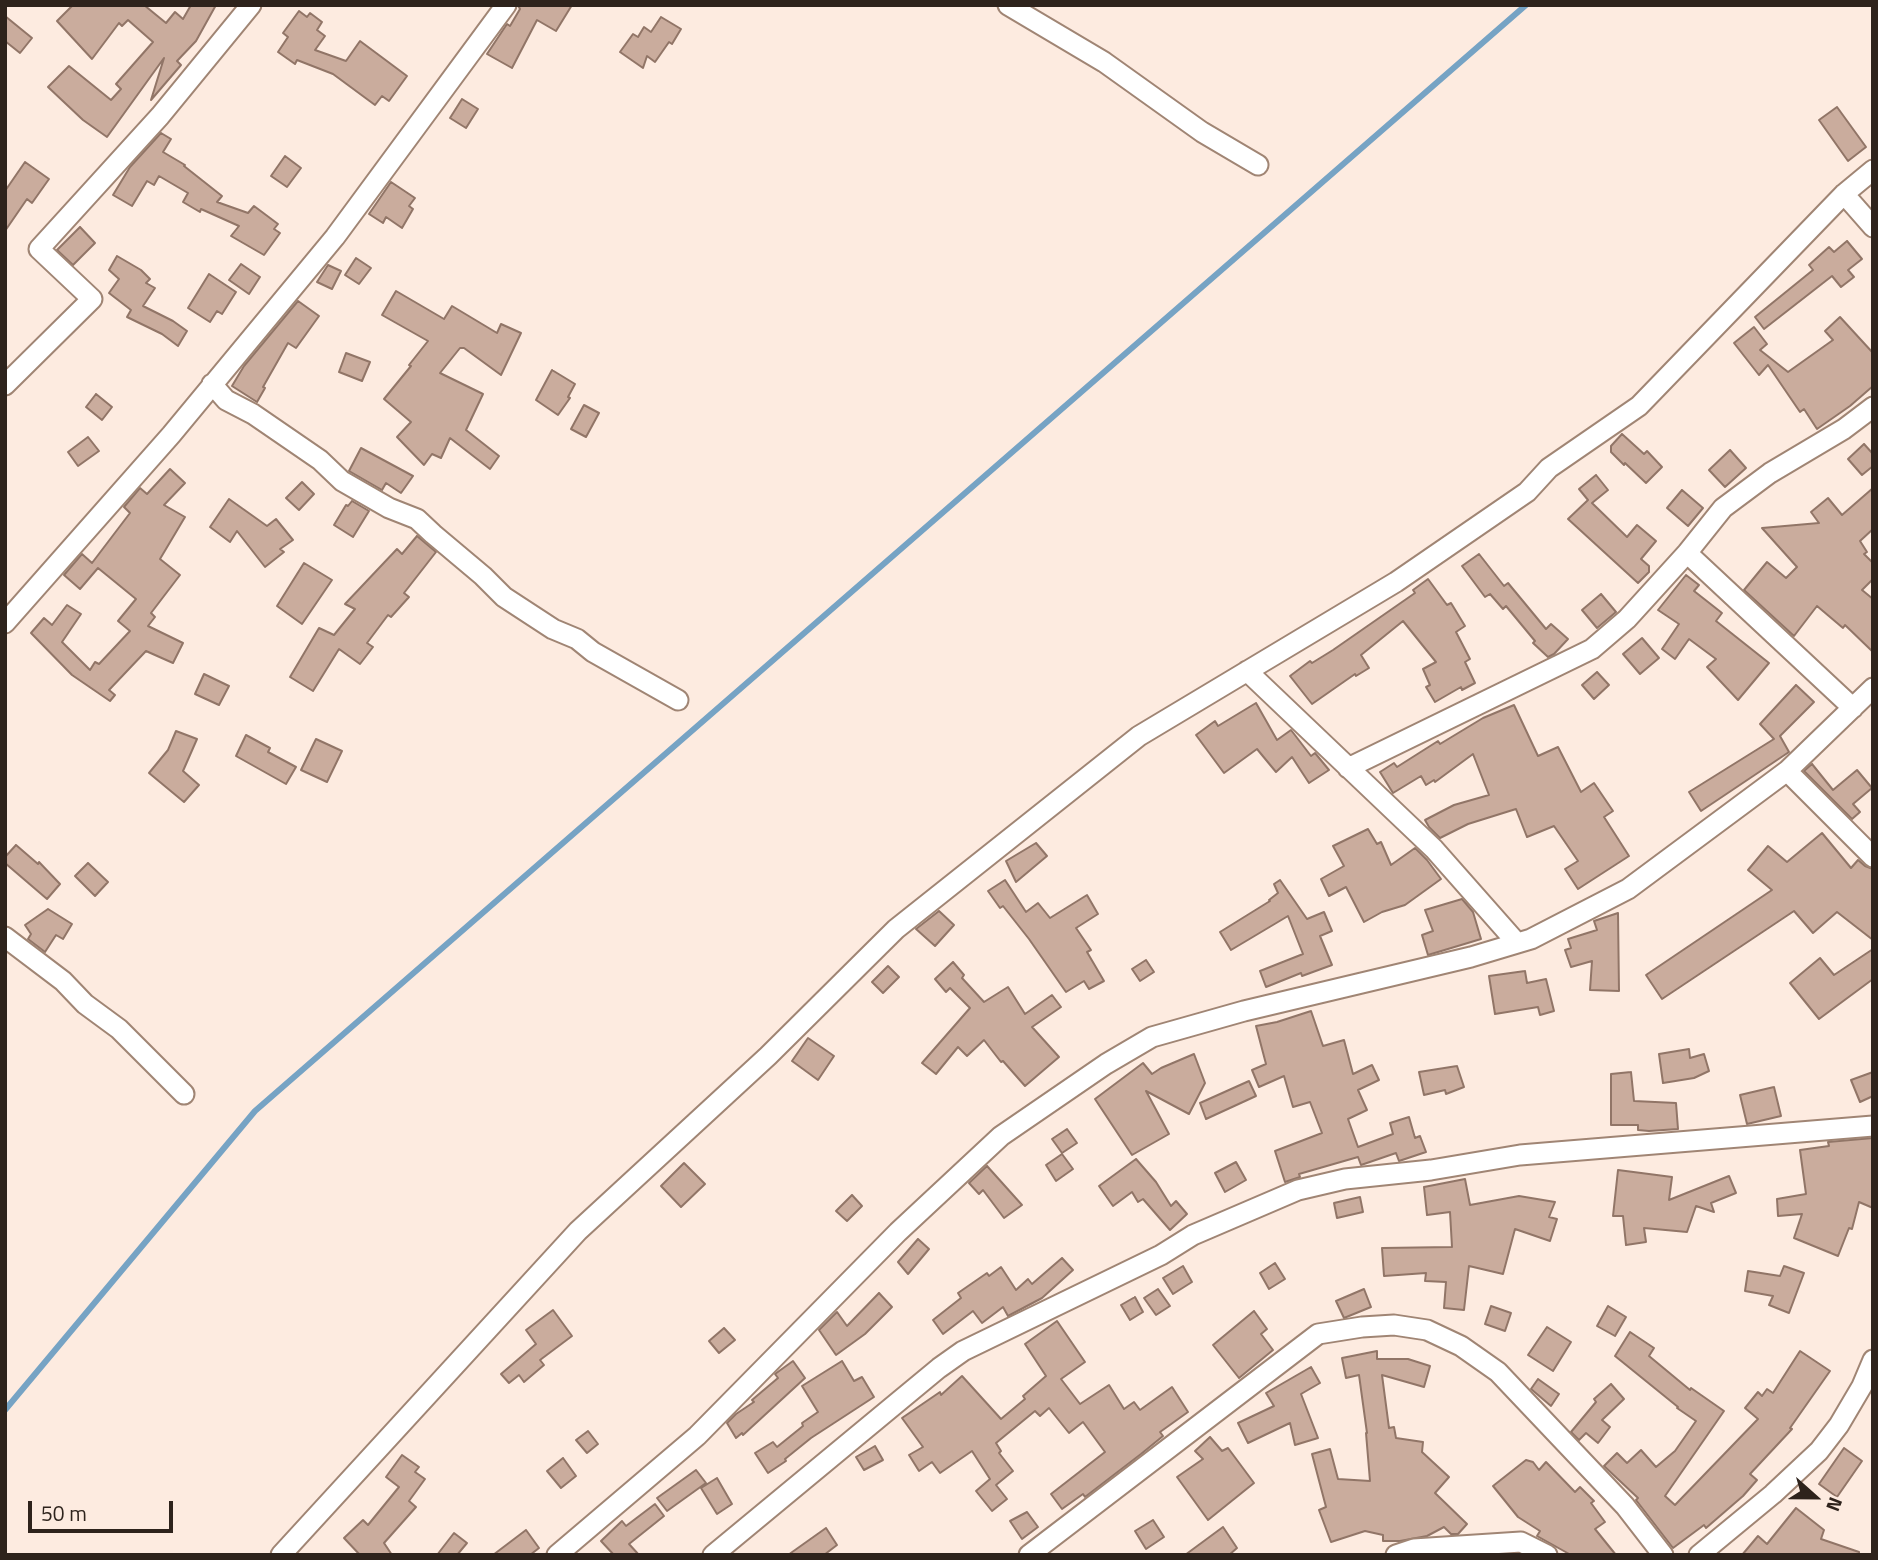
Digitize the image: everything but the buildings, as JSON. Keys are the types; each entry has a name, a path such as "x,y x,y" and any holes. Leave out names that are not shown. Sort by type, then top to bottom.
{"street":[{"path":"5,385 92,299 39,249 160,117 251,5"},
{"path":"5,623 335,237 506,5"},
{"path":"1008,5 1104,62 1202,132 1258,165"},
{"path":"281,1555 578,1231 768,1056 896,929 1139,736 1418,567 1527,492 1549,468 1639,406 1844,194 1873,170"},
{"path":"1844,194 1873,227"},
{"path":"212,384 226,400 253,414 320,460 342,481 389,508 417,519 484,576 504,597 553,629 578,639 593,652 678,700"},
{"path":"1348,768 1592,649 1627,620 1723,508 1770,473 1844,429 1873,407"},
{"path":"1687,553 1853,708"},
{"path":"1247,671 1434,849 1517,943"},
{"path":"558,1555 697,1436 898,1232 1001,1136 1106,1065 1152,1037 1244,1011 1471,957 1531,939 1628,889 1787,771 1873,688"},
{"path":"1787,771 1873,858"},
{"path":"5,937 63,981 85,1004 119,1030 184,1094"},
{"path":"713,1555 963,1351 1161,1255 1193,1235 1298,1190 1345,1179 1431,1170 1520,1155 1873,1126"},
{"path":"1028,1555 1318,1334 1362,1326 1394,1325 1427,1330 1461,1346 1498,1372 1625,1506 1663,1555"},
{"path":"1699,1555 1773,1494 1819,1451 1839,1425 1862,1386 1873,1360"},
{"path":"1396,1555 1414,1549 1521,1542 1547,1555"}],"waterway":[{"path":"5,1410 255,1111 1526,5"}]}
